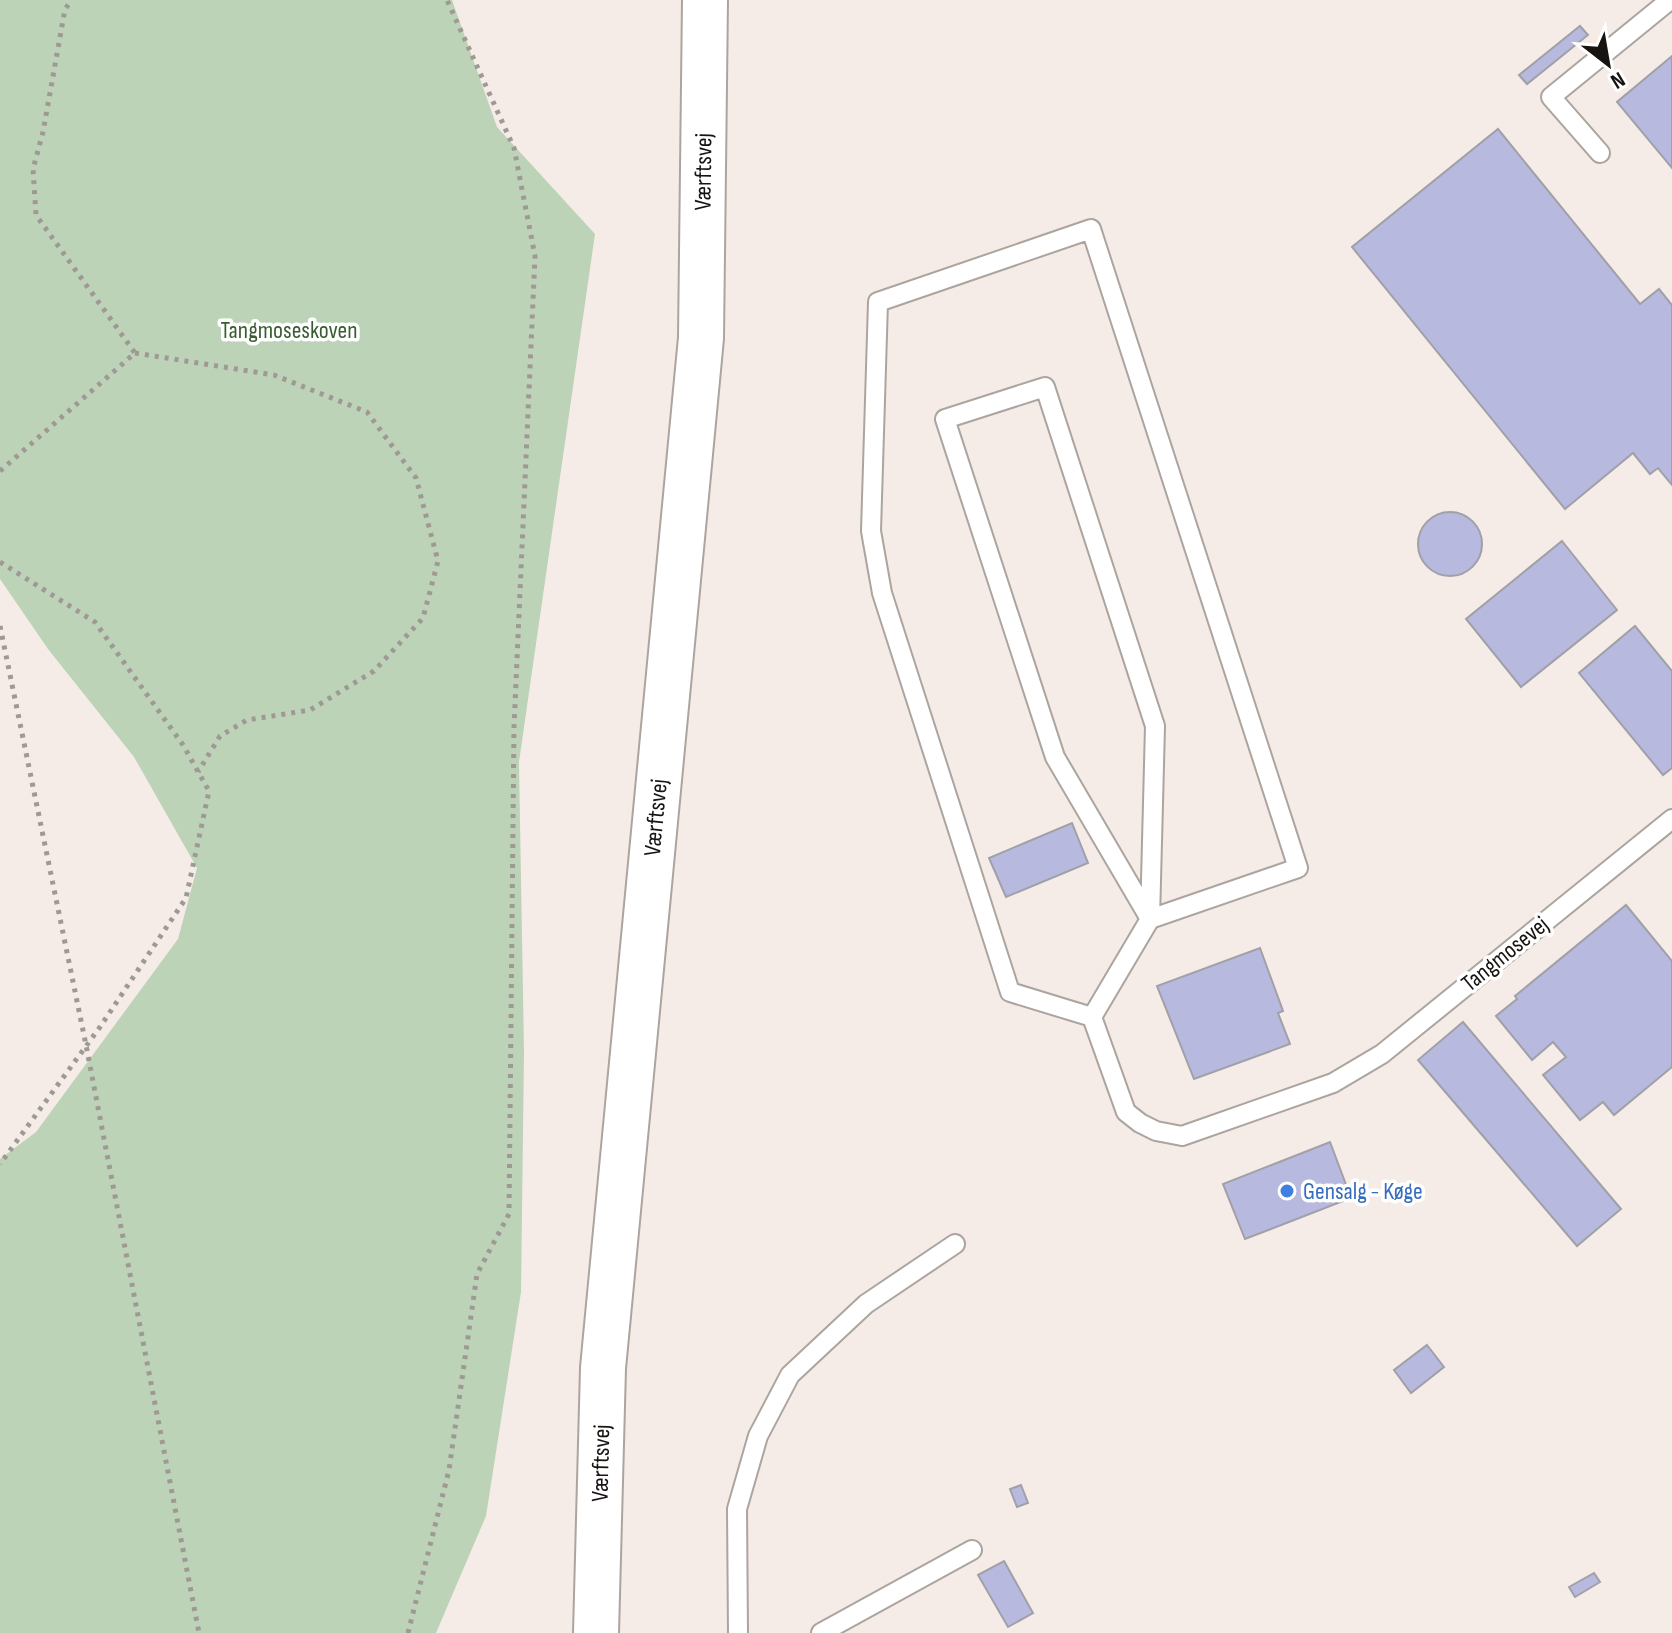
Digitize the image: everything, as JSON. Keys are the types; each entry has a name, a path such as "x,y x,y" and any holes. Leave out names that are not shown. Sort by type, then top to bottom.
{"street":[{"name":"Værftsvej","path":"596,1633 603,1368 701,338 705,0"}],"lane":[{"path":"1600,153 1551,97 1670,0"},
{"path":"1150,919 1055,757 945,419 1045,387 1155,726 1150,919 1092,1017 1010,992 882,593 871,531 878,302 1091,229 1298,868 1150,919"},
{"name":"Tangmosevej","path":"1092,1017 1126,1112 1156,1131 1182,1136 1333,1083 1382,1054 1672,819"},
{"path":"738,1633 737,1509 758,1436 790,1375 866,1304 955,1244"},
{"path":"821,1633 972,1550"}],"path":[{"path":"72,0 65,9 43,132 33,169 36,215 135,353 274,375 367,412 416,478 438,561 423,618 374,671 310,710 247,720 220,736 198,772"},
{"path":"408,1633 449,1470 477,1274 509,1214 514,727 535,256 514,148 447,0"},
{"path":"0,471 135,353"},
{"path":"0,562 95,622 183,745 209,791 186,898 0,1164"},
{"path":"0,626 86,1045 199,1633"}],"green space":[{"name":"Tangmoseskoven","path":"0,0 452,0 497,127 595,234 519,762 524,1052 521,1292 486,1516 436,1633 0,1633 0,1159 36,1132 178,939 197,868 134,757 48,649 0,579"}],"building":[{"path":"1580,26 1588,35 1527,84 1519,75"},
{"path":"1672,56 1672,168 1617,102"},
{"path":"1498,129 1640,304 1659,289 1672,305 1672,485 1658,468 1650,474 1633,453 1565,509 1352,247"},
{"path":"1450,512 1473,521 1482,544 1473,567 1450,576 1427,567 1418,544 1427,521"},
{"path":"1562,541 1617,610 1521,687 1466,619"},
{"path":"1635,626 1672,671 1672,768 1663,775 1579,673"},
{"path":"1072,823 1088,863 1006,897 989,858"},
{"path":"1626,905 1672,961 1672,1067 1614,1115 1603,1102 1580,1120 1543,1075 1566,1057 1553,1042 1532,1060 1496,1016 1517,999 1515,996"},
{"path":"1260,948 1283,1011 1278,1013 1290,1044 1194,1079 1157,986"},
{"path":"1463,1022 1621,1209 1577,1246 1418,1060"},
{"name":"Gensalg - Køge","path":"1330,1142 1351,1198 1245,1239 1223,1184"},
{"path":"1427,1345 1444,1367 1411,1393 1394,1370"},
{"path":"1021,1485 1028,1503 1017,1507 1010,1489"},
{"path":"1004,1561 1033,1613 1008,1627 978,1575"},
{"path":"1594,1573 1600,1582 1575,1597 1569,1587"}],"place":[{"name":"Gensalg - Køge","path":"1287,1191"}]}
